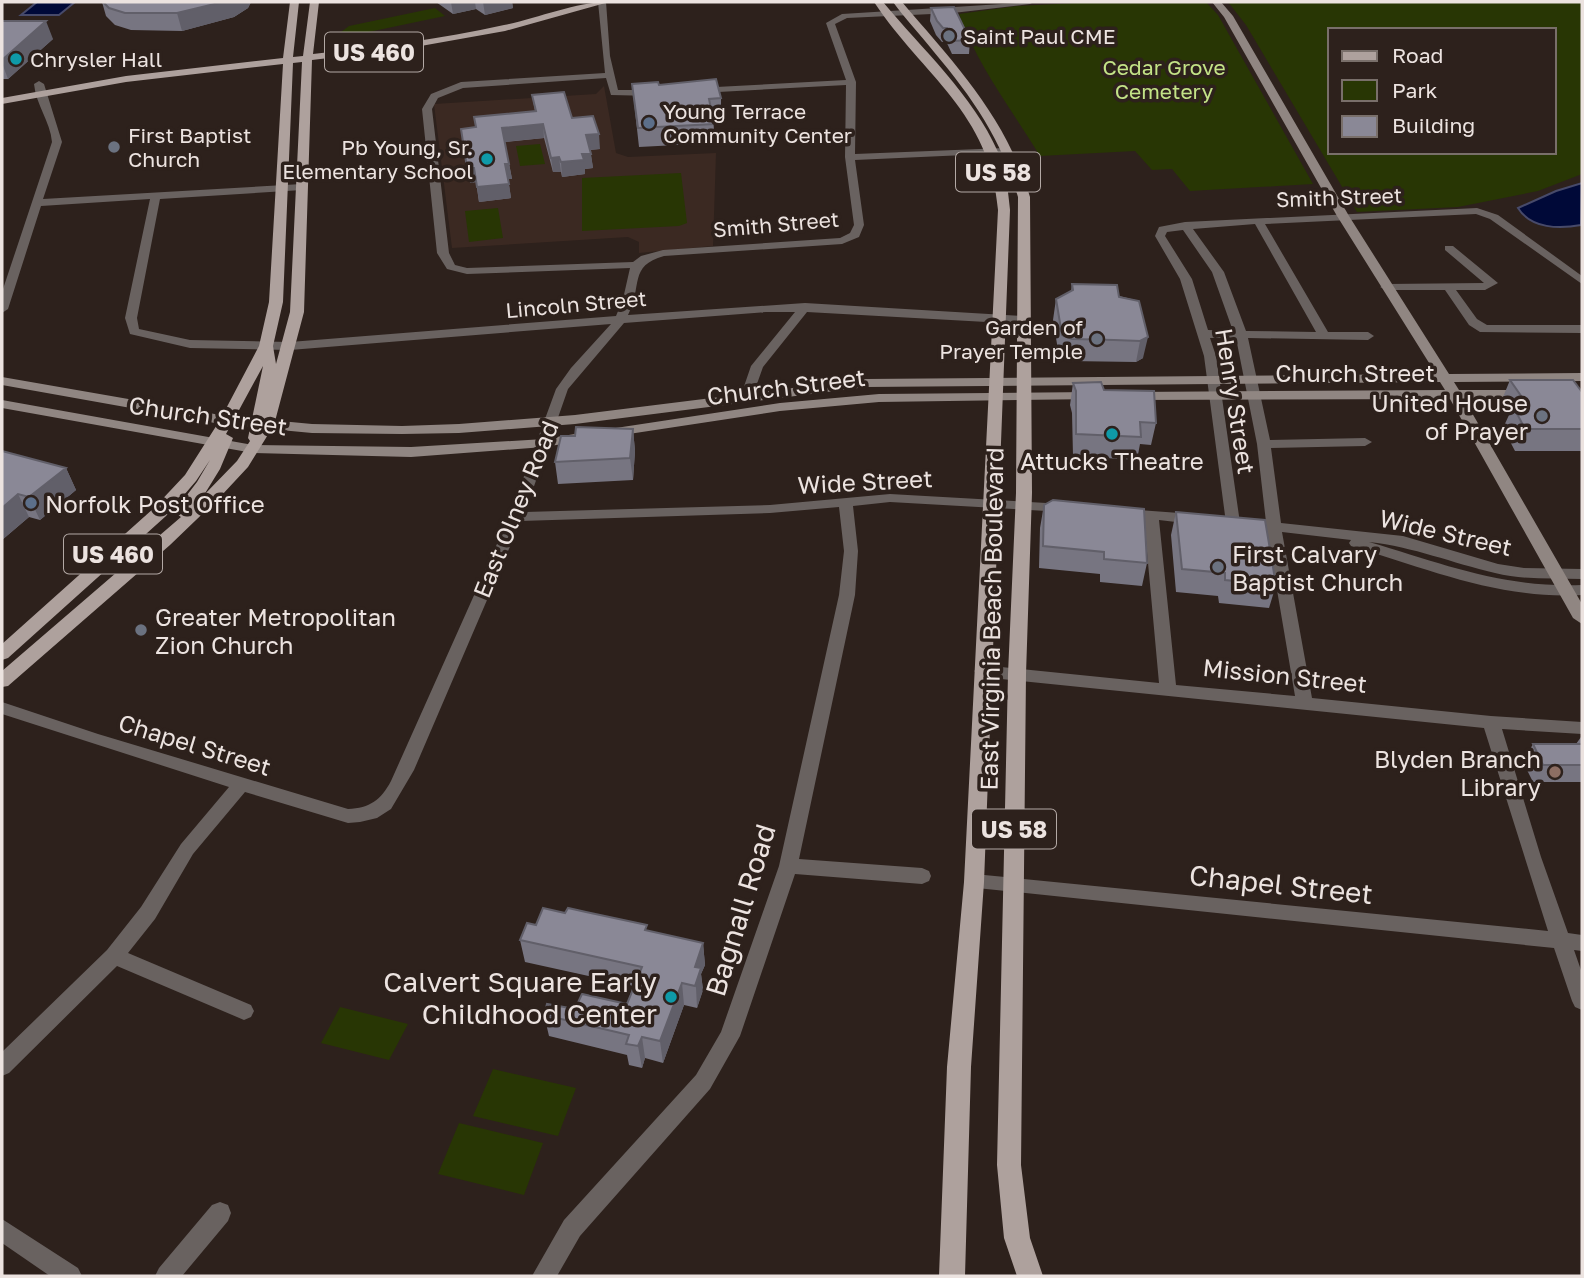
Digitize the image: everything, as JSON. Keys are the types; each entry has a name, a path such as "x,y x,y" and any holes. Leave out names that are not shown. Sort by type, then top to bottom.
{"main road":[{"path":"164,541 173,522 217,466 218,445 228,432 228,421 266,346 275,314 283,188 287,57 294,2"},
{"path":"2,91 39,89 308,56 314,2"},
{"name":"US 460","path":"308,56 436,35 584,2"},
{"name":"US 460","path":"308,56 451,39 603,2"},
{"name":"East Virginia Beach Boulevard","path":"878,2 941,78 992,152 1002,185 997,388 989,502 974,882 959,1067 952,1276"},
{"name":"East Virginia Beach Boulevard","path":"897,2 990,116 1011,151 1024,197 1024,505 1017,674 1009,1165 1017,1238 1030,1276"},
{"path":"1216,2 1228,16 1343,216 1445,378 1558,574 1575,591 1582,618"},
{"name":"US 460","path":"2,681 215,494 253,449 290,346 298,300 308,56"},
{"path":"941,78 958,76"},
{"path":"2,101 39,89"},
{"path":"1001,294 1024,295"},
{"path":"262,425 270,368 266,346"},
{"name":"Church Street","path":"1022,388 1215,379 1575,377"},
{"name":"Church Street","path":"2,381 228,421 262,425 403,430 552,421 774,391 866,383 1216,395 1540,394"},
{"name":"Church Street","path":"2,404 218,445 253,449 411,452 544,443 780,407 997,388"},
{"name":"US 460","path":"2,654 160,512 218,445"}],"street":[{"path":"603,2 614,93 663,92"},
{"path":"1011,151 850,157 851,82 830,23 836,19 1030,2"},
{"path":"610,75 468,83 445,89 434,96 427,109 443,253 451,267 467,271 636,265"},
{"path":"690,91 851,82"},
{"path":"2,309 51,165 57,136 39,89"},
{"name":"Smith Street","path":"636,265 653,255 842,241 855,235 859,225 850,157"},
{"path":"37,203 302,187"},
{"name":"Lincoln Street","path":"156,195 131,318 134,331 190,344 290,346 805,307 1023,320"},
{"name":"Smith Street","path":"1185,225 1468,210 1494,217 1570,272"},
{"path":"1258,220 1324,336"},
{"name":"Henry Street","path":"1219,521 1215,379 1186,279 1160,236 1163,229 1185,225 1218,272 1241,335 1252,379 1304,702"},
{"path":"1386,286 1485,287 1492,283 1449,247"},
{"name":"East Olney Road","path":"376,811 392,798 516,517 562,389 569,376 621,320 636,265"},
{"path":"1570,272 1582,267"},
{"path":"1570,272 1582,281"},
{"path":"1448,287 1473,322 1484,329 1582,329"},
{"path":"747,395 757,366 805,307"},
{"path":"1204,334 1368,336"},
{"path":"1575,377 1579,393"},
{"path":"774,391 780,407"},
{"path":"1264,444 1365,442"},
{"name":"Wide Street","path":"516,517 770,509 890,498 989,502 1082,510"},
{"name":"Bagnall Road","path":"544,1276 572,1228 703,1082 730,1036 788,866 847,595 851,551 845,501"},
{"name":"Wide Street","path":"1110,512 1300,528 1403,541 1497,569 1582,574"},
{"path":"1151,516 1168,688"},
{"name":"Wide Street","path":"1300,528 1495,585 1575,591"},
{"name":"Mission Street","path":"982,671 1491,722 1582,728"},
{"name":"Chapel Street","path":"2,708 99,741 348,816 363,816 376,811"},
{"path":"1491,722 1532,857 1582,1001"},
{"path":"2,1066 114,956 148,913 187,849 242,783"},
{"path":"788,866 922,876"},
{"name":"Chapel Street","path":"974,882 1582,943"},
{"path":"114,956 244,1011"},
{"path":"167,1276 220,1213"},
{"path":"2,1230 70,1276"}],"shaded area":[{"path":"37,2 75,2 59,15 21,15"},
{"path":"604,86 616,153 628,157 716,153 713,246 639,253 639,242 628,237 452,248 434,104 596,94"},
{"path":"1582,183 1581,225 1555,227 1538,224 1518,208 1556,191"}],"green space":[{"name":"Cedar Grove Cemetery","path":"1097,2 1206,2 1218,15 1313,184 1190,191 1172,169 1152,170 1135,151 1040,156 985,69 959,14 1017,6"},
{"path":"1228,2 1582,2 1582,174 1538,191 1458,207 1357,212 1246,25"},
{"path":"435,8 445,16 359,34 341,32 349,26"},
{"path":"540,144 545,164 520,166 516,146"},
{"path":"681,173 687,223 679,226 582,231 582,178"},
{"path":"498,208 503,238 469,242 465,211"},
{"path":"340,1007 408,1024 389,1060 321,1043"},
{"path":"493,1069 576,1088 558,1136 473,1116"},
{"path":"459,1123 543,1143 524,1195 438,1174"}],"building":[{"path":"103,2 223,2 177,13 125,13 109,8"},
{"path":"954,7 970,40 953,41 947,28 943,28 937,21 931,8"},
{"path":"2,21 46,21 2,60"},
{"path":"716,79 721,98 709,99 714,124 638,128 632,84 658,82 659,85"},
{"name":"Pb Young, Sr. Elementary School","path":"564,92 572,118 593,116 599,134 586,135 591,154 582,154 584,160 561,162 559,157 551,158 543,124 502,128 509,164 505,164 509,184 477,187 474,168 467,168 461,129 476,127 474,117 536,111 532,95"},
{"path":"1072,284 1117,285 1119,297 1139,301 1148,337 1140,341 1072,339 1062,335 1056,299 1073,290"},
{"path":"1510,380 1573,380 1582,392 1582,429 1525,429 1513,406 1528,406"},
{"path":"1101,382 1104,390 1154,391 1156,423 1140,422 1141,437 1076,434 1076,391 1073,383"},
{"path":"576,427 633,429 630,458 555,462 561,436 575,436"},
{"path":"2,451 66,468 29,497 18,494 2,508"},
{"path":"1053,500 1144,509 1147,563 1104,559 1104,552 1043,546 1044,505"},
{"path":"1176,512 1265,520 1276,585 1225,580 1225,573 1182,569"},
{"path":"1533,744 1582,744 1582,765 1543,765"},
{"path":"543,908 565,913 568,908 647,925 645,930 703,943 695,967 701,968 695,986 682,983 660,1041 642,1037 638,1046 626,1044 629,1035 544,1015 547,1004 575,1009 582,994 627,1004 642,967 520,940 527,923 536,925"}],"place":[{"name":"Saint Paul CME","path":"949,36"},
{"name":"Chrysler Hall","path":"16,59"},
{"name":"Young Terrace Community Center","path":"649,123"},
{"name":"First Baptist Church","path":"114,147"},
{"name":"Pb Young, Sr. Elementary School","path":"487,159"},
{"name":"Garden of Prayer Temple","path":"1097,339"},
{"name":"United House of Prayer","path":"1542,416"},
{"name":"Attucks Theatre","path":"1112,434"},
{"name":"Norfolk Post Office","path":"31,503"},
{"name":"First Calvary Baptist Church","path":"1218,567"},
{"name":"Greater Metropolitan Zion Church","path":"141,630"},
{"name":"Blyden Branch Library","path":"1555,772"},
{"name":"Calvert Square Early Childhood Center","path":"671,997"}]}
